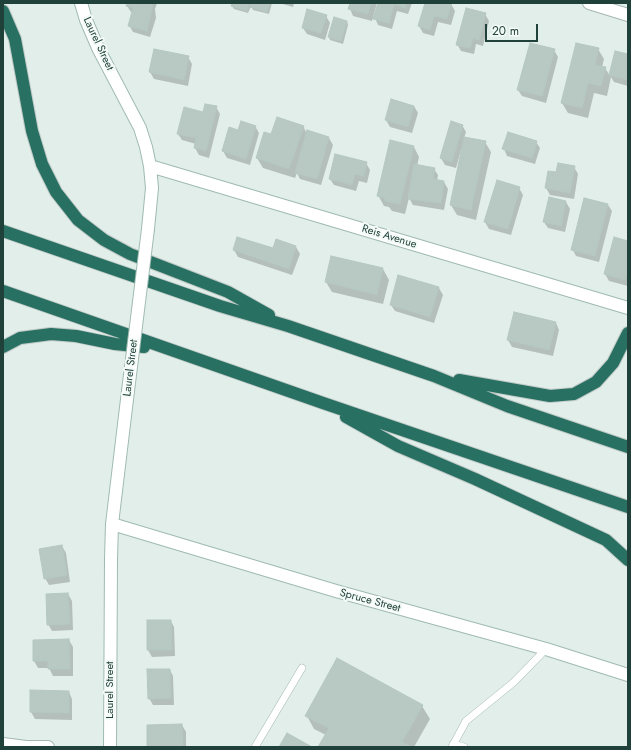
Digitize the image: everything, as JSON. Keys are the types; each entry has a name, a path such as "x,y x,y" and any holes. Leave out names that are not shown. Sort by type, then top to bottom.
{"highway":[{"path":"3,12 15,39 32,131 42,164 56,192 78,220 104,240 130,254 228,292 288,326"},
{"path":"3,231 220,306 288,326 434,376 507,406 628,447"},
{"path":"3,291 323,403 628,507"},
{"path":"434,376 550,396 574,394 596,382 613,363 628,333"},
{"path":"3,347 20,338 51,334 76,336 115,344 174,350"},
{"path":"323,403 398,446 475,479 606,540 628,560"}],"street":[{"name":"Laurel Street","path":"81,3 86,20 98,48 140,128 150,166 152,188 112,524 110,747"},
{"path":"589,3 628,15"},
{"name":"Reis Avenue","path":"150,166 628,308"},
{"name":"Spruce Street","path":"112,524 336,591 546,648 628,675"},
{"path":"3,744 26,747 48,747"}],"lane":[{"path":"464,747 452,745 466,721 514,682 546,648"},
{"path":"255,747 302,668"}],"building":[{"path":"127,3 153,3 147,31 128,26 133,8 126,6"},
{"path":"232,3 249,3 247,11 231,6"},
{"path":"251,3 270,3 267,12 250,7"},
{"path":"350,3 371,3 368,14 348,9"},
{"path":"378,3 406,3 405,8 394,4 389,23 373,19"},
{"path":"425,3 452,3 447,19 434,16 430,30 418,26"},
{"path":"466,8 486,13 479,40 473,38 470,48 456,45"},
{"path":"307,9 327,15 321,33 302,28"},
{"path":"334,17 347,21 341,41 328,37"},
{"path":"530,43 555,49 542,96 517,90"},
{"path":"576,43 599,48 595,65 606,67 601,86 588,83 582,108 561,103"},
{"path":"154,49 189,56 184,80 149,72"},
{"path":"615,51 628,54 628,80 609,75"},
{"path":"391,99 414,106 408,127 385,120"},
{"path":"205,104 217,106 206,151 194,148 196,138 177,134 184,107 203,112"},
{"path":"277,117 304,126 289,169 256,158 264,132 271,134"},
{"path":"241,121 256,126 246,159 222,151 229,127 238,130"},
{"path":"451,121 463,125 452,162 440,158"},
{"path":"307,130 329,137 317,179 295,173"},
{"path":"508,132 537,141 532,158 502,149"},
{"path":"464,137 486,141 471,210 450,205"},
{"path":"390,140 414,146 400,204 385,201 385,198 377,196"},
{"path":"335,154 367,162 364,176 355,174 352,185 329,179"},
{"path":"558,163 575,166 570,193 545,188 548,171 556,172"},
{"path":"414,164 435,168 433,179 444,181 441,203 408,199"},
{"path":"497,180 520,187 508,229 484,222"},
{"path":"549,197 566,201 561,226 543,222"},
{"path":"584,198 608,204 595,256 571,250"},
{"path":"237,237 273,248 276,239 296,246 289,269 233,250"},
{"path":"614,237 628,241 628,269 625,280 604,274"},
{"path":"331,256 383,268 377,295 325,282"},
{"path":"398,275 439,287 430,317 390,305"},
{"path":"514,312 556,322 549,350 507,340"},
{"path":"62,545 67,575 44,579 39,549"},
{"path":"68,593 70,624 47,625 46,594"},
{"path":"147,620 171,620 172,650 147,650"},
{"path":"69,639 70,669 48,669 48,661 33,661 33,640"},
{"path":"337,658 423,705 402,742 412,747 318,747 329,728 305,716"},
{"path":"147,669 170,669 171,698 148,699"},
{"path":"30,690 69,691 69,713 30,712"},
{"path":"182,724 183,747 147,747 147,725"},
{"path":"287,733 312,747 279,747"}]}
